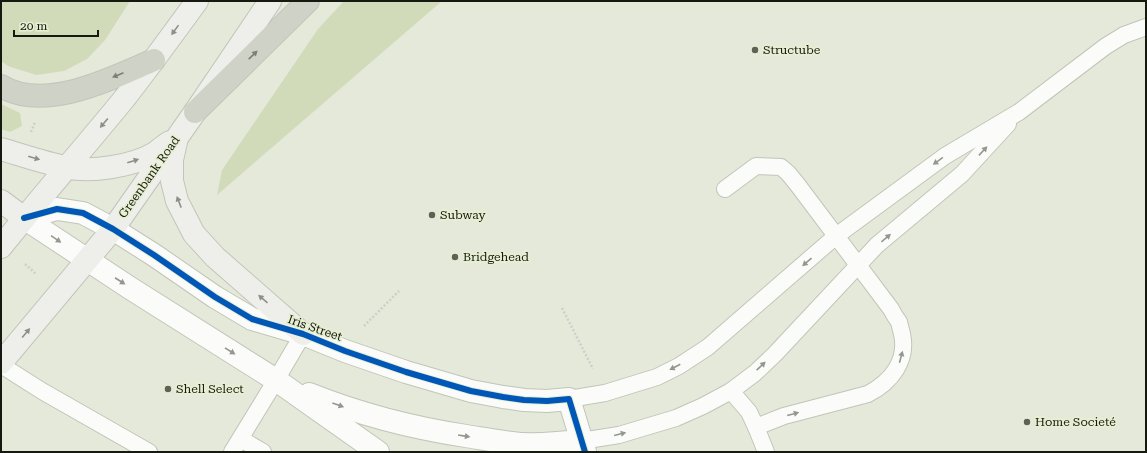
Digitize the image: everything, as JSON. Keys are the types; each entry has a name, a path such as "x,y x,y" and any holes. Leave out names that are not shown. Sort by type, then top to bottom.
{"highway":[{"path":"195,112 308,1"},
{"path":"1,86 7,90 28,96 44,97 70,92 115,77 154,60"}],"main road":[{"path":"1,247 124,98 197,1"},
{"name":"Greenbank Road","path":"1,364 113,229 270,1"},
{"path":"1,149 67,168 92,169 136,161 155,153 178,136"},
{"path":"178,136 172,160 172,181 177,200 194,234 215,257 303,334"},
{"path":"1,201 24,218"}],"street":[{"name":"Iris Street","path":"24,218 57,209 84,213 113,229 215,297 252,319 303,334 345,351 406,372 471,391 524,400 547,401 569,399"},
{"path":"24,218 276,380 378,452"},
{"path":"276,380 358,412 439,432 524,444 554,443 583,447 569,399"}],"lane":[{"path":"569,399 606,393 657,377 679,366 708,347 836,236 945,156 1019,112 1106,46 1124,35 1146,27"},
{"path":"583,447 676,418 731,391 755,373 775,354 877,245 962,174 1019,112"},
{"path":"725,189 756,166 781,167 797,184 891,309 900,324 903,340 903,353 898,367 889,379 879,388 868,394 784,416 756,427"},
{"path":"263,452 236,445 303,334"},
{"path":"1,364 42,391 149,452"},
{"path":"731,391 749,412 766,452"}],"path":[{"path":"30,137 38,116"},
{"path":"25,264 36,274"},
{"path":"364,326 399,290"},
{"path":"562,308 593,369"}],"green space":[{"path":"1,1 130,1 105,40 87,59 64,71 36,75 8,66 1,61"},
{"path":"344,1 442,1 217,195 222,170 318,29"},
{"path":"1,104 20,113 22,126 10,132 1,129"}],"cycle path":[{"path":"24,218 57,209 83,213 113,229 215,297 252,319 303,334 345,351 406,372 471,391 503,397 547,401 569,399 585,452"}],"place":[{"name":"Structube","path":"755,50"},
{"name":"Subway","path":"432,215"},
{"name":"Bridgehead","path":"455,257"},
{"name":"Shell Select","path":"168,389"},
{"name":"Home Societé","path":"1027,422"}]}
